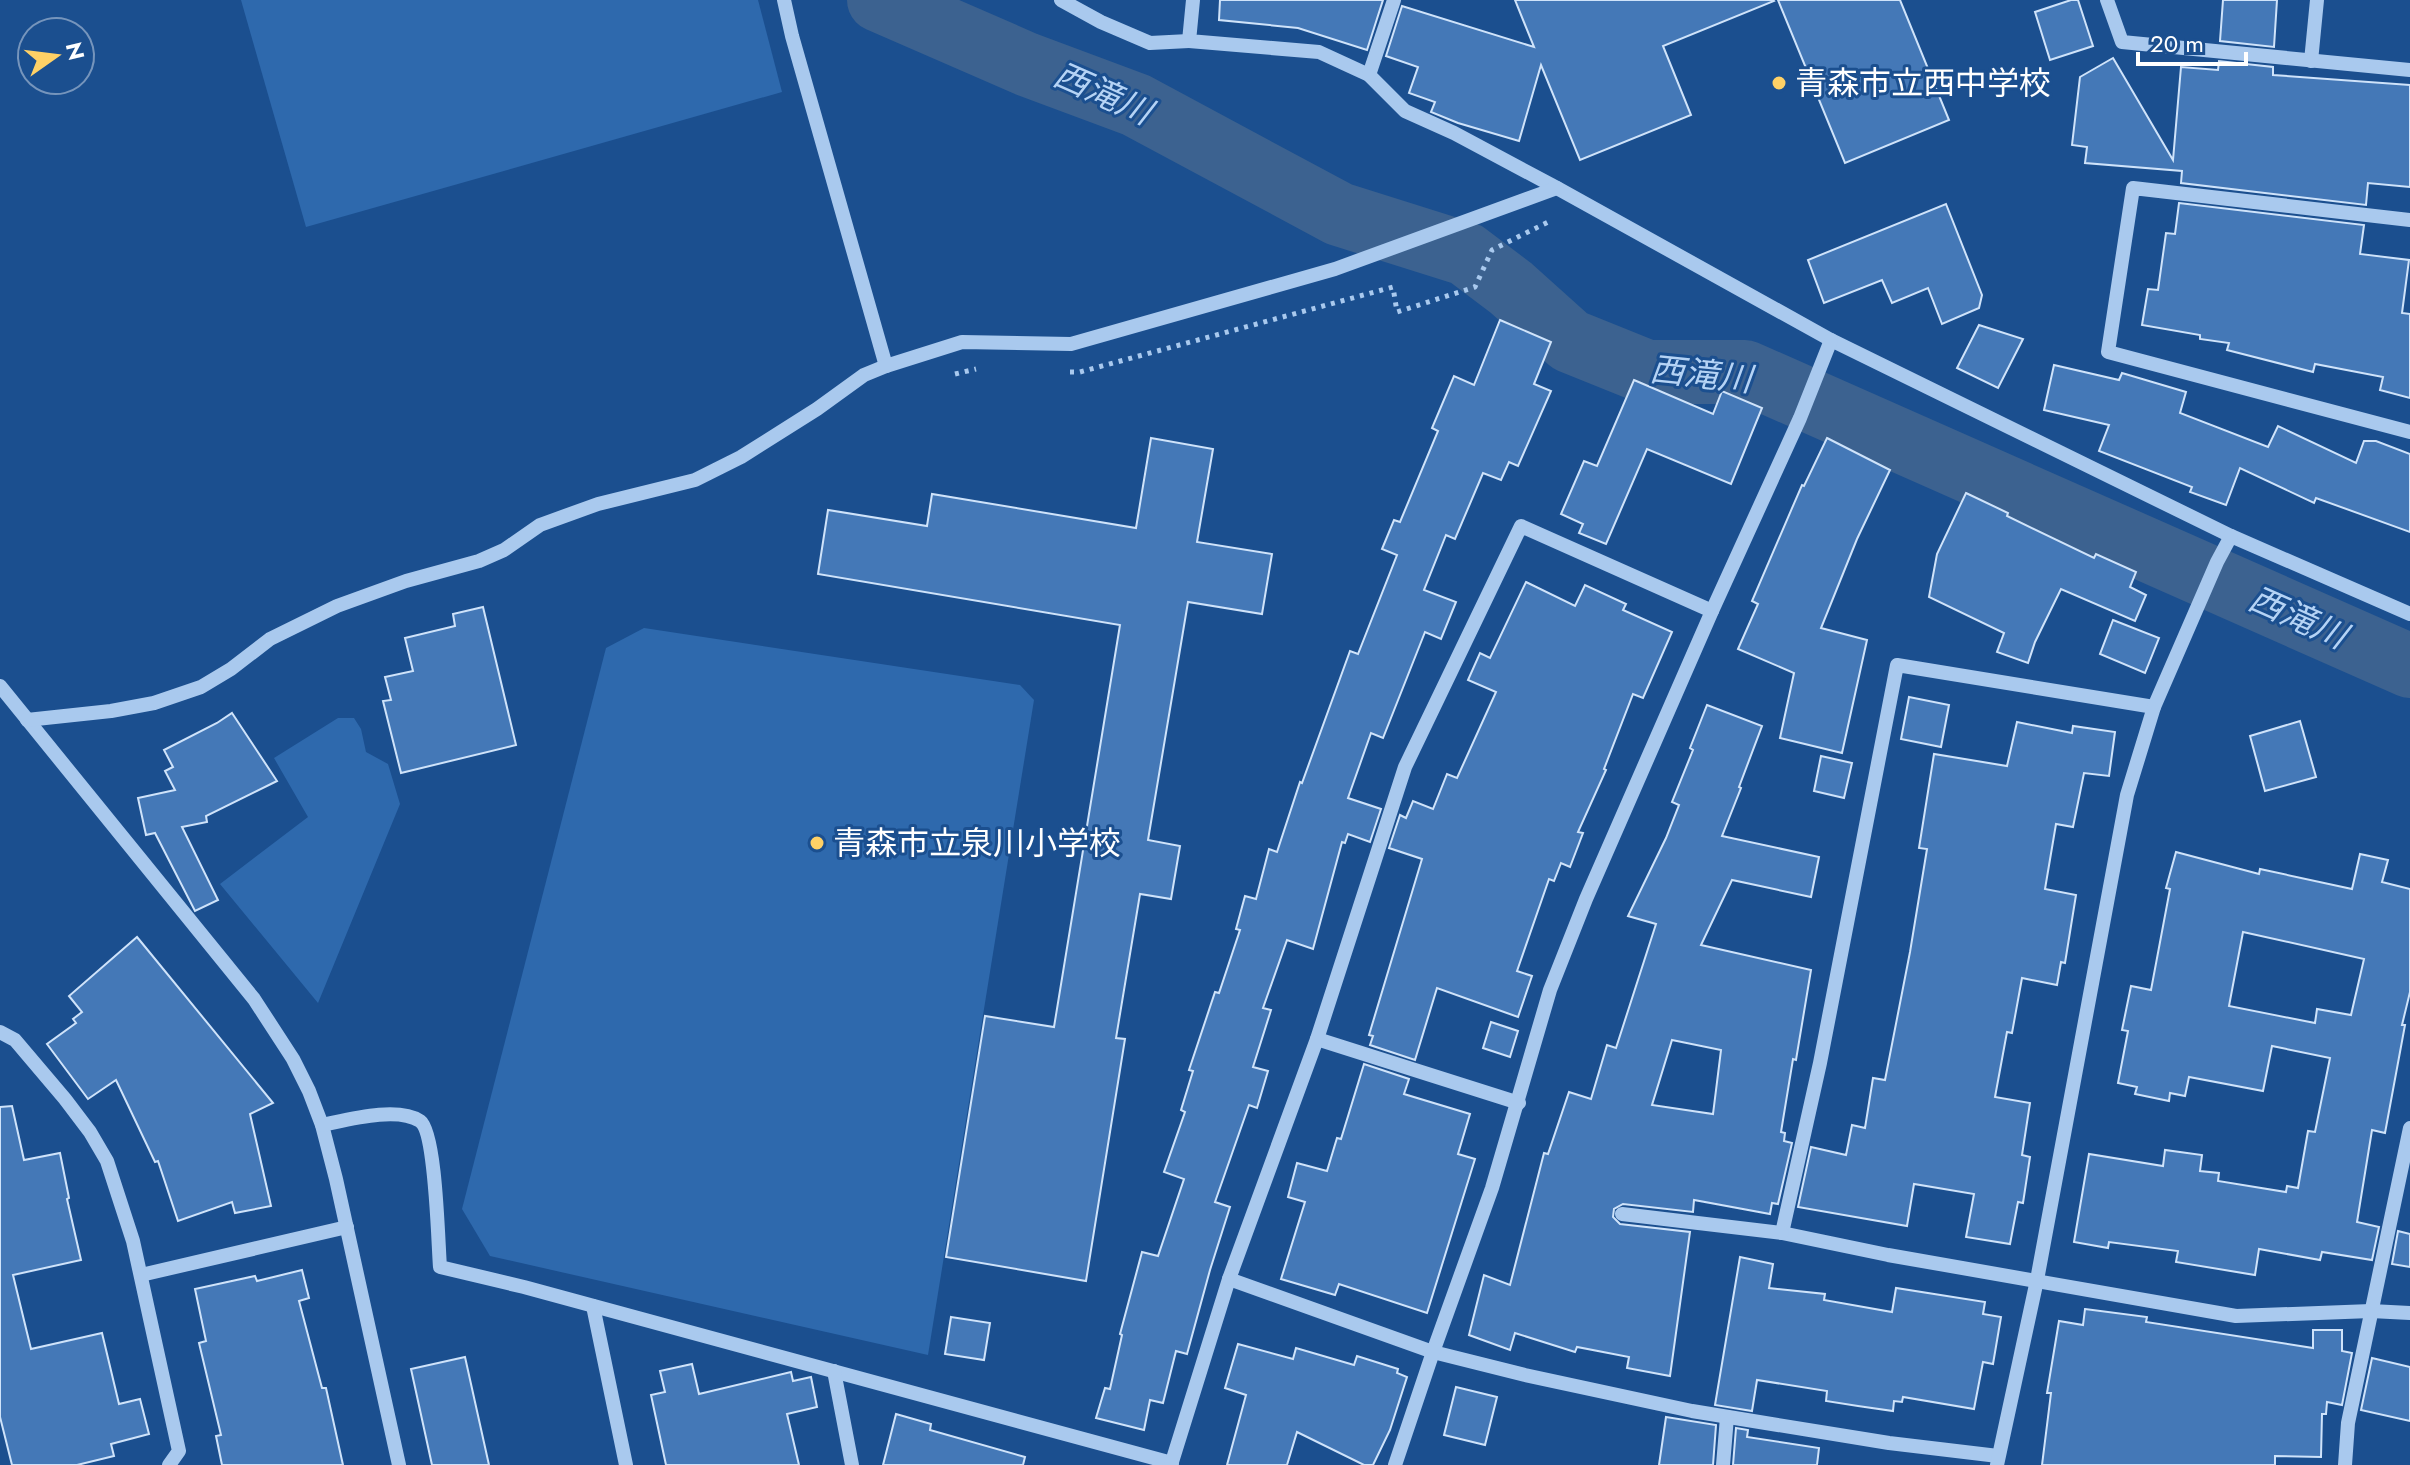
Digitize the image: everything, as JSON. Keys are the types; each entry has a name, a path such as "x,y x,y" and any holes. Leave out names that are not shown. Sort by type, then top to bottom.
{"street":[{"path":"784,0 886,366"},
{"path":"1061,0 1101,22 1150,43 1189,41 1319,52 1369,75 1405,111 1454,133 1557,188 1831,340 2231,536 2410,614"},
{"path":"1189,41 1193,0"},
{"path":"1369,75 1394,0"},
{"path":"2107,0 2122,42 2410,70"},
{"path":"2311,61 2317,0"},
{"path":"27,720 154,703 201,687 270,639 337,606 406,581 479,561 504,550 540,525 598,504 695,480 741,457 864,375 886,366 962,342 1071,344 1335,269 1557,188"},
{"path":"2410,220 2133,188 2108,352 2410,432"},
{"path":"1395,1465 1492,1188 1550,990 1565,951 1712,611 1800,418 1831,340"},
{"path":"322,1125 396,1115 411,1116 424,1123 433,1162 440,1267 1171,1464 1229,1279 1317,1039 1405,767 1521,526 1712,611"},
{"path":"1229,1279 1433,1352 1525,1375 1692,1411 1998,1460 2037,1280 2127,795 2154,707 2231,536"},
{"path":"1782,1233 1820,1063 1897,665 2154,707"},
{"path":"0,686 254,999 293,1059 322,1125 399,1465"},
{"path":"0,1032 15,1040 90,1132 107,1161 121,1198 141,1275 179,1451 169,1465"},
{"path":"1317,1039 1519,1103"},
{"path":"2345,1465 2348,1423 2410,1128"},
{"path":"1622,1214 1782,1233 1888,1255 2236,1316 2371,1311 2410,1313"},
{"path":"141,1275 347,1227"},
{"path":"593,1306 626,1465"},
{"path":"834,1371 852,1465"},
{"path":"1723,1465 1727,1417"}],"path":[{"path":"1475,287 1492,250"}],"shaded area":[{"path":"241,0 758,0 782,92 306,227"},
{"path":"644,628 1020,685 1034,700 928,1355 490,1256 462,1209 606,648"},
{"path":"338,718 354,718 361,729 366,752 388,764 400,804 318,1003 220,884 308,817 274,758"}],"building":[{"path":"1220,0 1383,0 1367,50 1298,28 1219,20"},
{"path":"1515,0 1774,1 1663,46 1691,115 1580,160 1541,65 1519,141 1431,112 1435,102 1409,93 1418,67 1386,56 1402,6 1534,47"},
{"path":"1778,0 1900,0 1949,120 1845,163"},
{"path":"2078,0 2093,46 2050,60 2035,12"},
{"path":"2223,0 2277,0 2274,47 2220,41"},
{"path":"2113,58 2173,160 2181,67 2218,70 2219,61 2273,67 2273,75 2410,85 2410,187 2368,183 2366,205 2181,183 2182,171 2085,163 2087,147 2072,145 2080,77"},
{"path":"2179,203 2364,225 2360,254 2409,260 2402,313 2410,314 2410,398 2380,390 2383,377 2315,364 2313,372 2227,350 2229,343 2200,339 2200,335 2142,325 2148,289 2158,290 2166,233 2175,234"},
{"path":"1946,204 1982,295 1979,308 1942,324 1928,288 1892,303 1882,280 1824,303 1808,260"},
{"path":"1500,320 1551,342 1534,384 1551,391 1518,466 1509,462 1501,480 1483,473 1455,539 1446,535 1424,590 1456,602 1441,639 1425,632 1383,738 1371,733 1348,798 1381,809 1370,842 1348,834 1345,843 1342,842 1313,949 1287,940 1263,1008 1271,1010 1253,1067 1268,1071 1257,1108 1249,1105 1215,1202 1230,1207 1187,1354 1176,1351 1163,1403 1150,1400 1144,1430 1096,1418 1105,1388 1110,1389 1120,1334 1142,1252 1158,1256 1184,1179 1164,1172 1185,1112 1181,1110 1193,1071 1189,1070 1240,930 1236,929 1245,896 1256,899 1269,849 1277,852 1350,651 1358,654 1397,555 1382,549 1394,520 1400,522 1438,431 1432,428 1454,376 1474,385"},
{"path":"1979,325 2023,339 1998,388 1957,368"},
{"path":"2054,365 2119,380 2122,373 2186,392 2180,413 2268,447 2278,426 2356,463 2364,441 2376,441 2410,454 2410,532 2316,498 2314,503 2240,468 2226,505 2190,492 2192,487 2099,451 2109,425 2044,410"},
{"path":"1634,380 1713,414 1722,391 1762,408 1731,484 1647,449 1606,544 1579,533 1583,524 1561,514 1584,461 1597,466"},
{"path":"1151,438 1213,449 1197,542 1272,554 1262,614 1188,602 1148,840 1180,846 1171,899 1140,894 1116,1038 1125,1039 1086,1281 946,1257 985,1016 1054,1027 1120,625 818,574 828,510 927,526 932,494 1136,528"},
{"path":"1827,438 1890,470 1857,539 1821,628 1867,640 1842,753 1780,738 1794,673 1738,649 1758,604 1752,601 1802,485"},
{"path":"1966,493 2094,558 2096,554 2136,572 2130,587 2146,595 2135,621 2061,589 2028,663 1997,652 2004,633 1929,597 1937,554"},
{"path":"1526,582 1575,606 1585,585 1626,604 1623,610 1672,632 1643,698 1633,694 1606,770 1578,832 1583,833 1570,867 1561,863 1554,881 1549,879 1517,971 1532,976 1518,1017 1437,988 1415,1060 1370,1045 1373,1036 1369,1035 1422,859 1389,848 1400,815 1406,818 1413,801 1433,809 1447,774 1457,778 1496,692 1468,680 1480,653 1490,658"},
{"path":"483,607 516,745 401,773 383,701 391,700 385,677 413,671 405,638 455,626 453,614"},
{"path":"2113,620 2159,638 2145,673 2100,654"},
{"path":"1909,697 1949,705 1941,747 1901,739"},
{"path":"1707,705 1762,726 1722,836 1819,857 1811,897 1732,880 1701,945 1811,970 1781,1132 1785,1133 1784,1141 1792,1143 1778,1204 1772,1203 1770,1214 1694,1200 1693,1212 1623,1204 1614,1209 1613,1217 1620,1224 1690,1232 1670,1376 1627,1368 1629,1357 1577,1347 1575,1352 1515,1333 1510,1350 1469,1335 1484,1275 1510,1285 1544,1153 1548,1154 1569,1092 1591,1099 1607,1045 1616,1048 1656,924 1628,916 1679,805 1672,802 1693,750 1690,748","holes":["1672,1040 1721,1050 1713,1114 1652,1105"]},
{"path":"232,713 277,781 206,816 207,822 182,827 218,900 195,911 155,833 146,835 138,798 175,790 165,771 173,767 164,750"},
{"path":"2300,721 2316,777 2265,791 2250,736"},
{"path":"2017,722 2072,733 2073,726 2115,732 2109,776 2084,773 2073,827 2056,824 2045,889 2076,895 2065,963 2061,962 2057,985 2022,978 2012,1033 2007,1032 1995,1097 2030,1103 2022,1155 2030,1157 2023,1203 2018,1202 2010,1244 1966,1237 1974,1194 1914,1184 1907,1226 1798,1207 1811,1147 1846,1155 1852,1125 1865,1128 1873,1078 1885,1080 1927,849 1919,848 1934,754 2007,766"},
{"path":"1821,756 1852,763 1844,798 1814,791"},
{"path":"2176,852 2259,874 2260,869 2352,889 2360,854 2388,860 2382,882 2410,889 2410,992 2402,1025 2405,1025 2385,1133 2372,1130 2357,1222 2379,1227 2372,1260 2322,1252 2320,1260 2259,1249 2255,1275 2176,1262 2178,1251 2109,1242 2108,1248 2074,1242 2089,1154 2163,1166 2165,1150 2202,1155 2200,1171 2219,1173 2218,1181 2286,1192 2287,1186 2298,1188 2308,1131 2315,1132 2330,1058 2272,1046 2263,1091 2189,1077 2185,1096 2170,1093 2169,1101 2135,1094 2137,1087 2118,1083 2128,1031 2122,1030 2131,986 2151,990 2170,889 2166,888","holes":["2243,932 2364,959 2351,1015 2317,1009 2315,1023 2229,1006"]},
{"path":"137,937 273,1103 250,1114 271,1206 235,1213 232,1202 178,1221 158,1161 155,1162 116,1080 88,1099 47,1044 76,1023 73,1019 82,1012 69,996"},
{"path":"1491,1022 1518,1031 1510,1057 1483,1048"},
{"path":"1364,1064 1409,1079 1404,1094 1470,1114 1458,1154 1475,1159 1427,1313 1339,1284 1335,1295 1281,1279 1305,1202 1288,1197 1297,1163 1327,1171 1337,1138 1341,1139"},
{"path":"12,1106 24,1160 60,1153 81,1260 13,1275 31,1349 102,1333 119,1404 140,1399 149,1434 111,1444 114,1456 77,1465 12,1465 0,1417 0,1107"},
{"path":"2398,1231 2410,1234 2410,1267 2392,1264"},
{"path":"1740,1257 1773,1264 1769,1288 1825,1294 1824,1300 1892,1312 1896,1288 1985,1302 1983,1314 2001,1317 1993,1364 1983,1362 1974,1409 1903,1397 1902,1402 1894,1401 1893,1411 1826,1401 1827,1391 1757,1380 1752,1411 1715,1405"},
{"path":"302,1270 309,1298 299,1301 322,1388 326,1388 343,1465 222,1465 216,1436 221,1435 199,1343 206,1341 195,1289 255,1276 257,1281"},
{"path":"2085,1309 2147,1317 2146,1322 2313,1348 2313,1330 2342,1330 2342,1351 2352,1353 2342,1405 2327,1402 2326,1414 2322,1414 2321,1457 2275,1456 2275,1465 2042,1465 2051,1393 2047,1393 2059,1321 2083,1325"},
{"path":"951,1317 990,1323 984,1360 945,1354"},
{"path":"1238,1344 1293,1359 1296,1348 1354,1365 1357,1356 1398,1369 1397,1373 1407,1377 1390,1430 1373,1465 1364,1465 1297,1432 1287,1465 1227,1465 1246,1395 1225,1388"},
{"path":"465,1357 489,1465 432,1465 411,1369"},
{"path":"2372,1358 2410,1367 2410,1421 2361,1410"},
{"path":"692,1364 699,1394 791,1372 793,1381 811,1377 817,1407 787,1414 799,1465 666,1465 651,1395 665,1392 660,1371"},
{"path":"1456,1387 1497,1397 1485,1445 1444,1435"},
{"path":"896,1414 931,1424 930,1430 1025,1457 1023,1465 883,1465"},
{"path":"1666,1417 1716,1425 1713,1465 1659,1465"},
{"path":"1736,1428 1748,1430 1747,1437 1819,1448 1817,1465 1733,1465"}],"waterway":[{"name":"西滝川","path":"879,0 1026,64 1136,105 1339,214 1466,254 1511,288 1570,341 1647,372 1745,372 2410,666"}],"place":[{"name":"青森市立西中学校","path":"1779,83"},
{"name":"青森市立泉川小学校","path":"817,843"}]}
